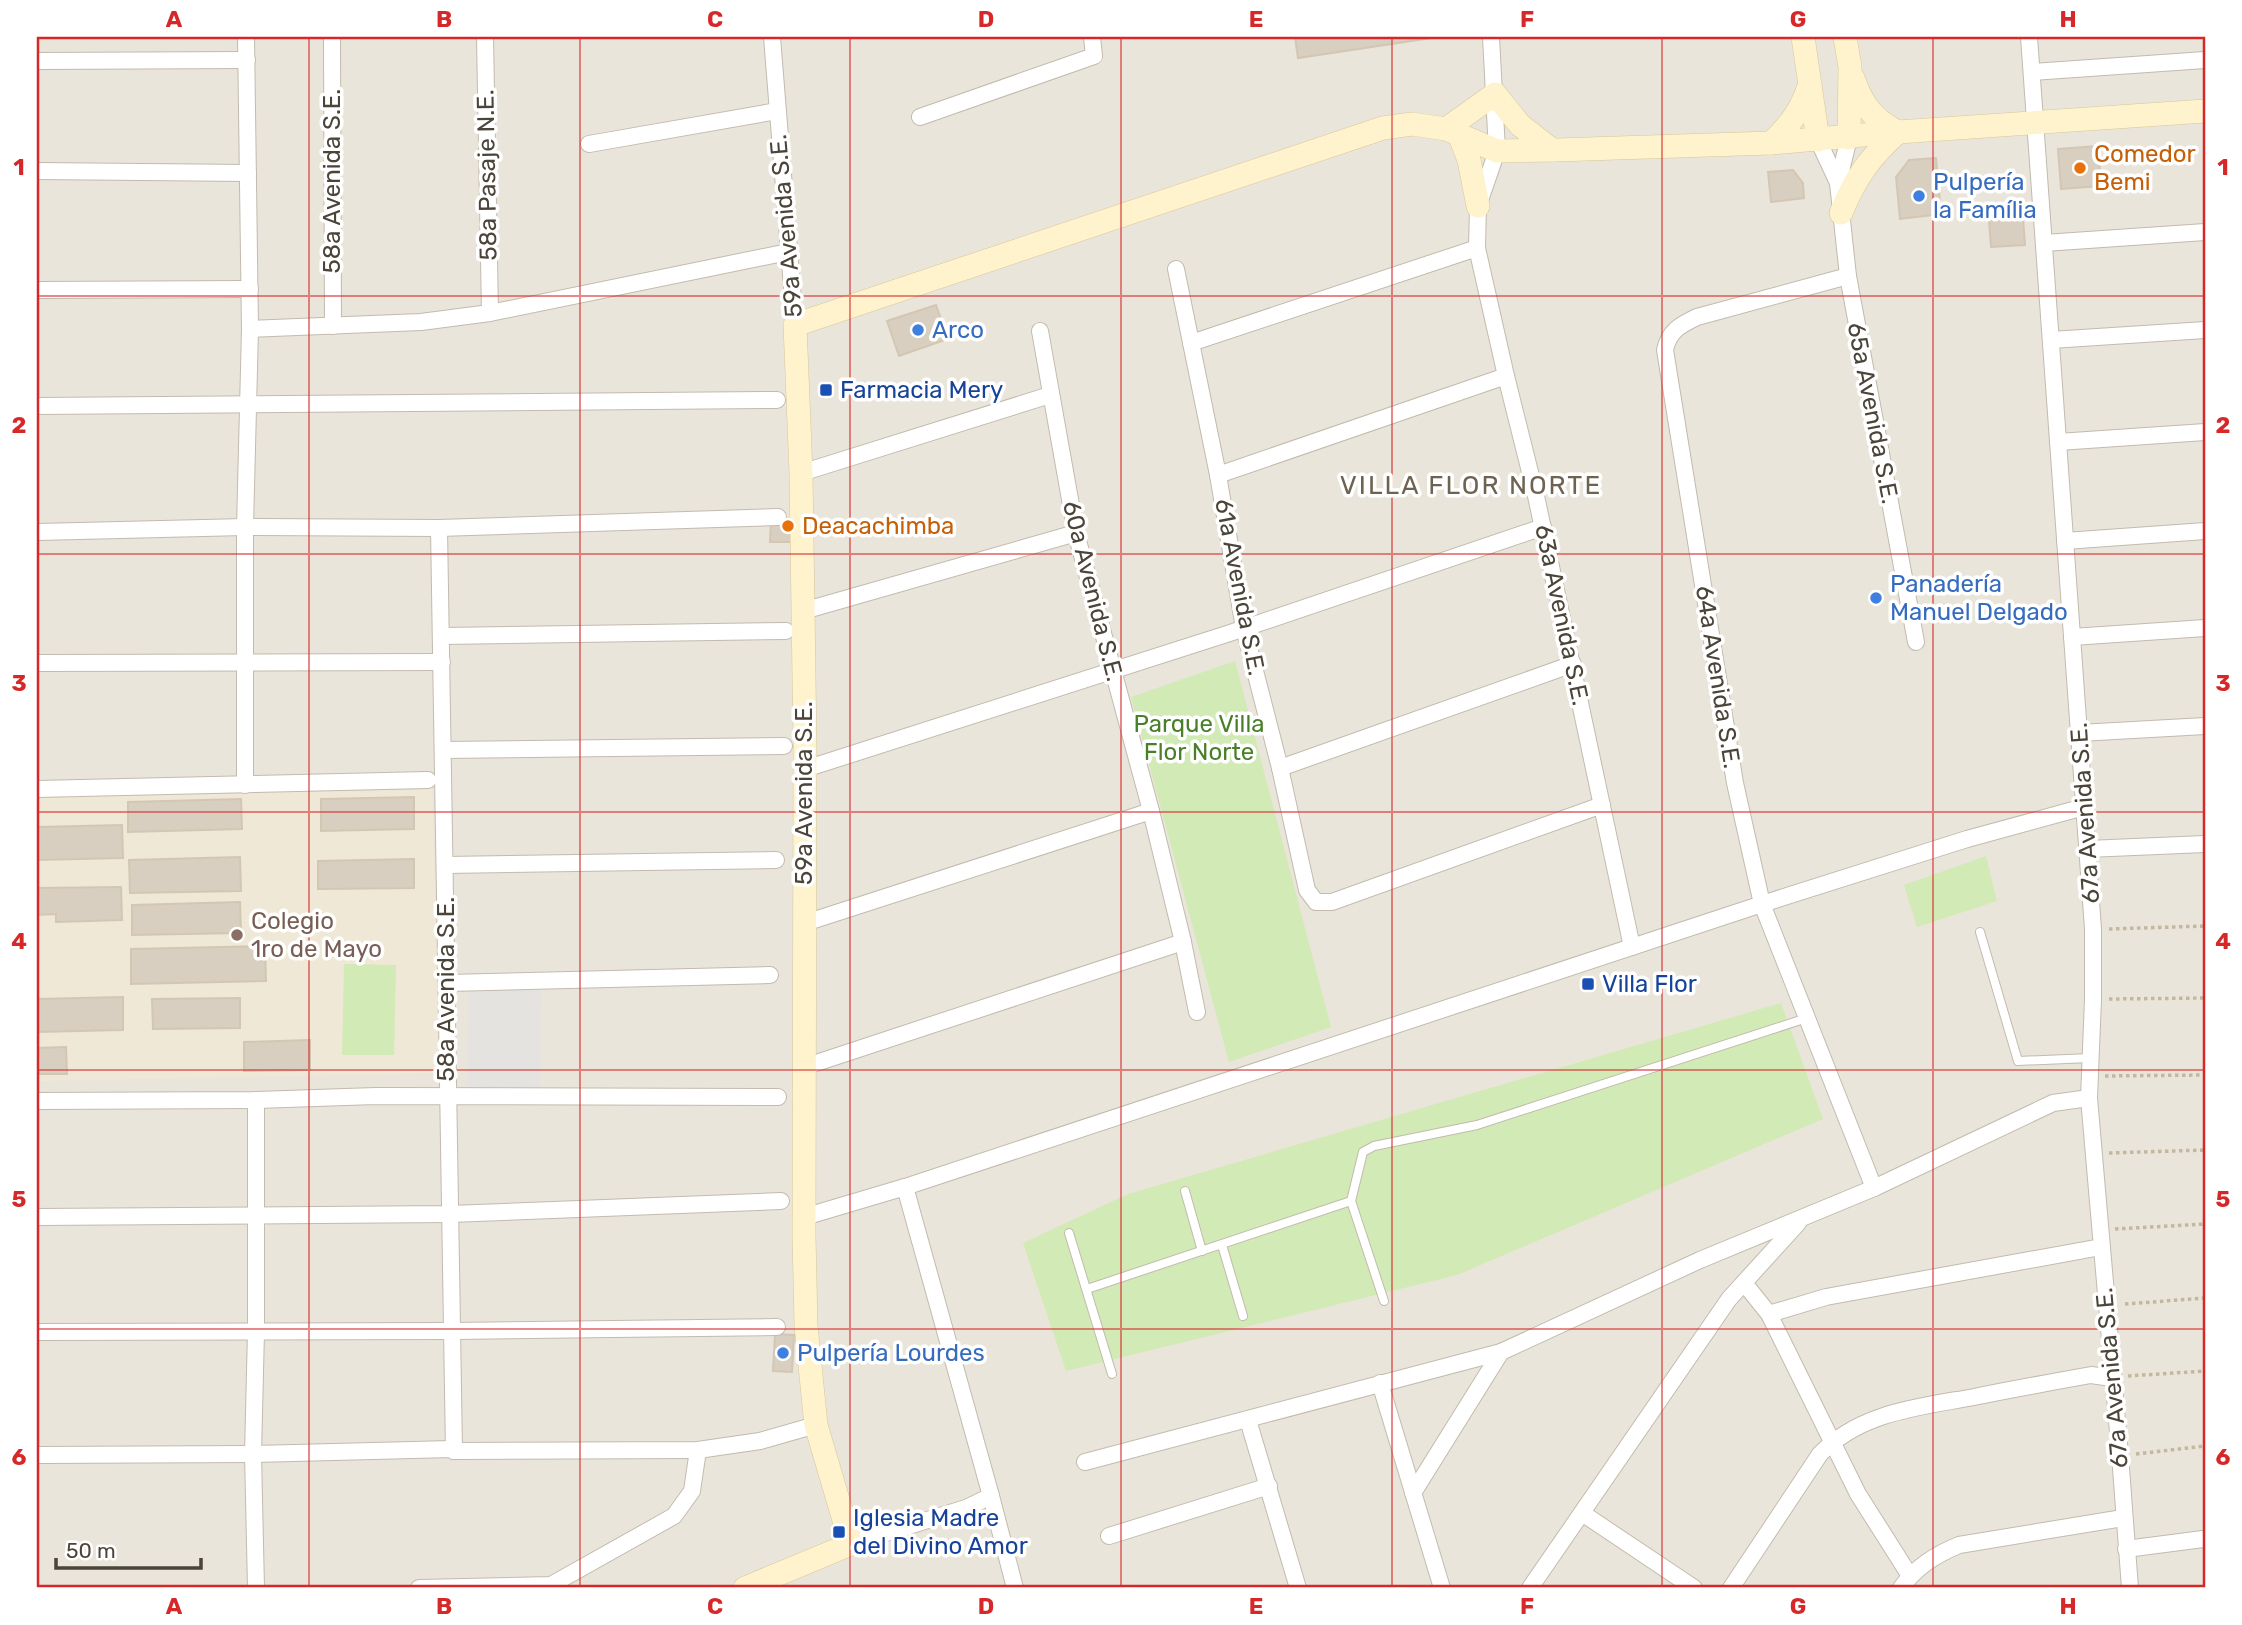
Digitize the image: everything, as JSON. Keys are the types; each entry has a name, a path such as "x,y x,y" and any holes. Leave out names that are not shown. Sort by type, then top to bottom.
{"street":[{"path":"245,785 244,527 250,329 246,37"},
{"name":"58a Avenida S.E.","path":"332,37 333,326"},
{"name":"58a Pasaje N.E.","path":"485,37 490,313"},
{"name":"59a Avenida S.E.","path":"772,37 794,326 801,473 805,769 804,1217 808,1349 816,1425 851,1544"},
{"path":"920,117 1094,56 1093,37"},
{"name":"63a Avenida S.E.","path":"1491,37 1496,151 1478,206 1477,248 1543,527 1632,947"},
{"path":"1803,37 1818,139"},
{"path":"1845,37 1859,96 1869,113 1885,126 1898,132"},
{"name":"67a Avenida S.E.","path":"2029,37 2093,929 2088,1098 2130,1588"},
{"path":"37,61 247,60"},
{"path":"2032,72 2205,60"},
{"path":"1849,138 1850,67"},
{"path":"1771,143 1798,112 1810,84"},
{"path":"1452,131 1495,94 1520,125 1552,150"},
{"path":"589,144 777,111"},
{"path":"794,326 1383,128 1412,124 1452,131 1496,151 1552,150 1771,143 2205,111"},
{"path":"1452,131 1469,160 1478,206"},
{"path":"1841,213 1850,189 1863,168 1898,132"},
{"name":"65a Avenida S.E.","path":"1838,183 1849,138"},
{"name":"65a Avenida S.E.","path":"1818,139 1838,183 1848,276 1916,642"},
{"path":"37,171 248,173"},
{"path":"2044,243 2205,232"},
{"path":"1191,343 1477,248"},
{"path":"250,329 421,322 490,313 788,252"},
{"name":"61a Avenida S.E.","path":"1176,269 1244,628 1280,768 1307,890 1316,902 1332,902 1602,805"},
{"name":"64a Avenida S.E.","path":"1848,276 1697,317 1671,334 1665,350 1735,783 1762,904 1874,1188"},
{"path":"37,290 250,289"},
{"path":"2050,340 2205,330"},
{"name":"60a Avenida S.E.","path":"1040,331 1076,533 1151,811 1197,1012"},
{"path":"1217,475 1506,376"},
{"path":"801,473 1050,395"},
{"path":"37,406 777,400"},
{"path":"2058,442 2205,432"},
{"path":"37,532 244,527 439,528 778,517"},
{"path":"805,769 1112,672 1543,527"},
{"name":"58a Avenida S.E.","path":"439,528 454,1451"},
{"path":"2065,541 2205,531"},
{"path":"803,611 1076,533"},
{"path":"2072,636 2205,628"},
{"path":"442,636 786,631"},
{"path":"37,663 442,662"},
{"path":"1280,768 1573,664"},
{"path":"2079,733 2205,726"},
{"path":"443,750 784,746"},
{"path":"37,789 428,780"},
{"path":"804,1217 905,1187 1762,904 1967,839 2084,807"},
{"path":"805,923 1151,811"},
{"path":"2087,849 2205,844"},
{"path":"445,865 776,860"},
{"path":"804,1067 1183,942"},
{"path":"447,983 771,975"},
{"path":"37,1101 256,1100 376,1096 778,1097"},
{"path":"1085,1462 1502,1352 1700,1260 1874,1188 2053,1103 2088,1098"},
{"path":"256,1100 253,1454 256,1588"},
{"path":"905,1187 1015,1588"},
{"path":"37,1217 450,1214 780,1201"},
{"path":"1530,1588 1729,1299 1802,1219"},
{"path":"1769,1314 1826,1297 2101,1247"},
{"path":"1744,1283 1769,1314 1858,1494 1906,1582 1937,1555 1959,1545 2123,1518"},
{"path":"37,1332 452,1331 777,1326"},
{"path":"1413,1493 1502,1352"},
{"path":"1731,1588 1820,1454 1832,1442 1856,1427 1890,1413 2091,1375 2112,1378"},
{"path":"1380,1383 1442,1588"},
{"path":"1248,1420 1298,1588"},
{"path":"37,1455 253,1454 452,1449 698,1450 760,1441 816,1425"},
{"path":"419,1588 551,1585 674,1516 692,1490 698,1450"},
{"path":"1109,1536 1269,1486"},
{"path":"745,1588 851,1544 966,1508 991,1496"},
{"path":"1582,1513 1694,1588"},
{"path":"2126,1549 2203,1539"}],"lane":[{"path":"1980,932 2018,1061 2090,1058"},
{"path":"1384,1301 1351,1201 1363,1152 1374,1146 1476,1125 1807,1018"},
{"path":"1185,1191 1202,1251"},
{"path":"1087,1289 1351,1201"},
{"path":"1069,1233 1112,1374"},
{"path":"1222,1245 1243,1316"}],"path":[{"path":"2093,929 2205,926"},
{"path":"2093,999 2205,998"},
{"path":"2089,1076 2205,1075"},
{"path":"2093,1154 2205,1150"},
{"path":"2099,1230 2205,1224"},
{"path":"2105,1305 2205,1298"},
{"path":"2112,1378 2205,1371"},
{"path":"2120,1455 2205,1446"}],"shaded area":[{"path":"37,37 2205,37 2205,1588 37,1588"},
{"name":"Colegio 1ro de Mayo","path":"432,789 441,1073 37,1081 37,797"},
{"path":"469,982 541,982 540,1092 467,1092"}],"green space":[{"name":"Parque Villa Flor Norte","path":"1235,661 1331,1027 1229,1062 1131,697"},
{"path":"1986,856 1997,901 1917,927 1904,885"},
{"path":"344,964 396,965 394,1055 342,1055"},
{"path":"1781,1003 1823,1119 1457,1275 1066,1371 1023,1243 1128,1194"}],"building":[{"path":"1295,37 1438,37 1298,58"},
{"name":"Comedor Bemi","path":"2098,146 2101,186 2061,189 2058,149"},
{"name":"Pulpería la Família","path":"1936,158 1941,214 1900,219 1896,177 1909,160"},
{"path":"1793,170 1803,183 1804,198 1771,202 1768,172"},
{"path":"2023,219 2025,245 1991,247 1989,220"},
{"name":"Arco","path":"936,305 948,339 899,356 887,321"},
{"path":"771,522 794,522 793,542 770,542"},
{"path":"414,797 414,829 321,831 321,799"},
{"path":"241,799 242,829 128,832 128,802"},
{"path":"122,825 123,858 37,860 37,827"},
{"path":"240,857 241,891 130,893 129,860"},
{"path":"414,859 414,888 318,889 318,861"},
{"path":"121,887 122,920 56,922 56,914 37,915 37,888"},
{"path":"240,902 241,933 132,935 132,905"},
{"path":"265,946 266,981 131,984 131,949"},
{"path":"123,997 123,1030 37,1032 37,999"},
{"path":"240,998 240,1028 153,1029 152,999"},
{"path":"310,1040 310,1070 244,1071 244,1042"},
{"path":"66,1047 67,1074 37,1074 37,1048"},
{"name":"Pulpería Lourdes","path":"775,1334 794,1335 792,1372 773,1371"}],"place":[{"name":"Comedor Bemi","path":"2080,168"},
{"name":"Pulpería la Família","path":"1919,196"},
{"name":"Arco","path":"918,330"},
{"name":"Farmacia Mery","path":"826,390"},
{"name":"Deacachimba","path":"788,526"},
{"name":"Panadería Manuel Delgado","path":"1876,598"},
{"name":"Colegio 1ro de Mayo","path":"237,935"},
{"name":"Villa Flor","path":"1588,984"},
{"name":"Pulpería Lourdes","path":"783,1353"},
{"name":"Iglesia Madre del Divino Amor","path":"839,1532"}],"district":[{"name":"VILLA FLOR NORTE","path":"1471,485"}]}
